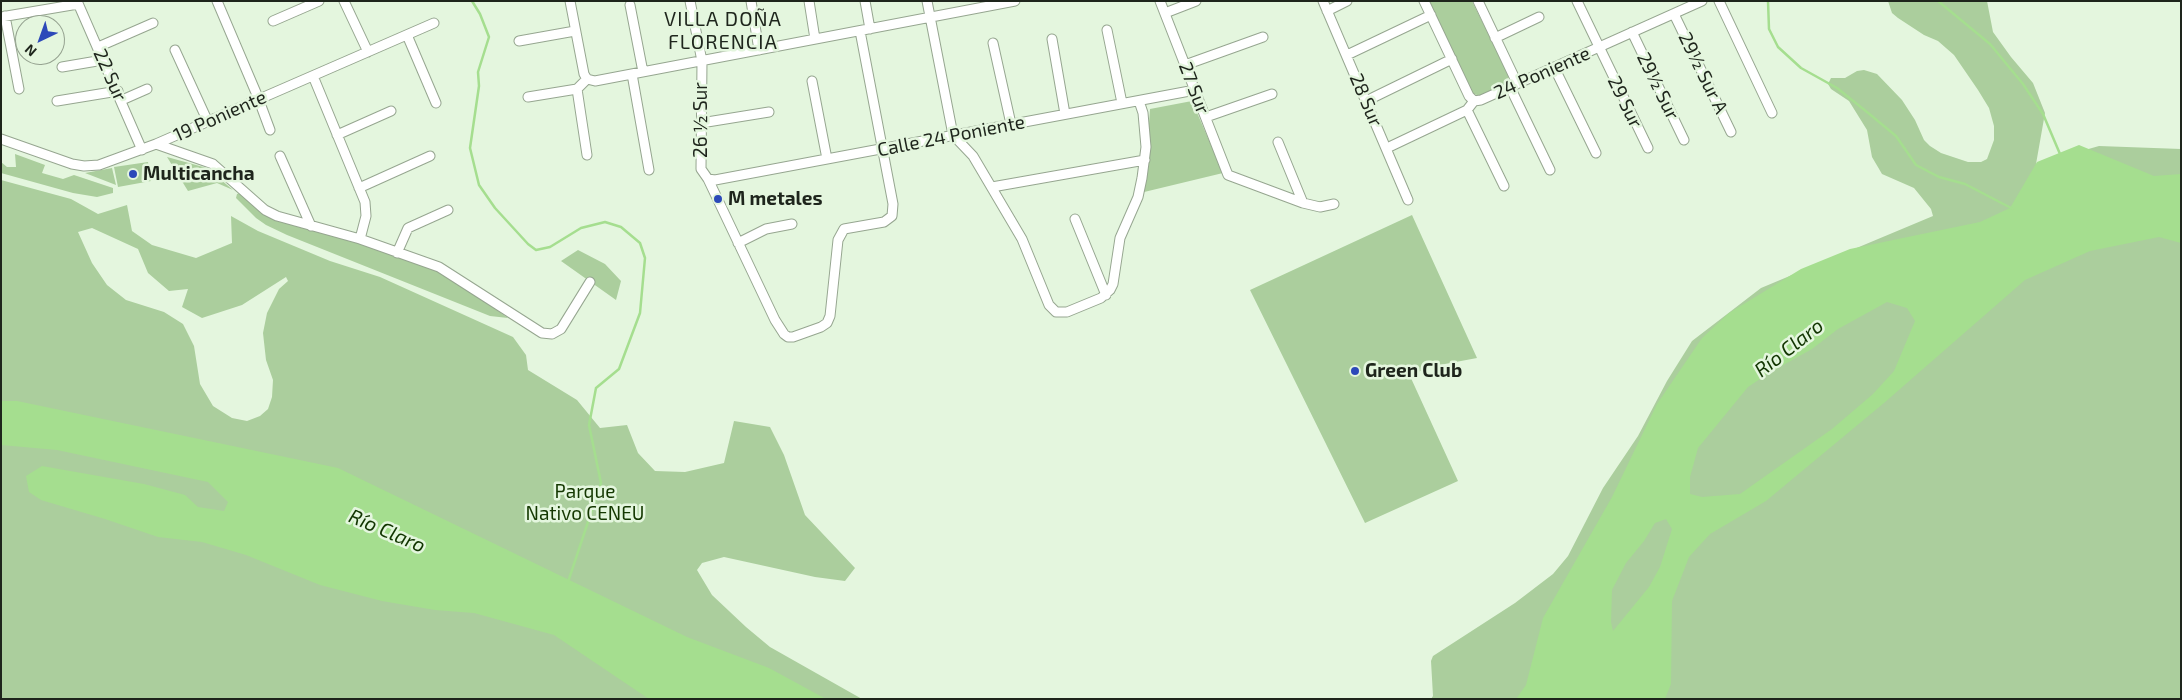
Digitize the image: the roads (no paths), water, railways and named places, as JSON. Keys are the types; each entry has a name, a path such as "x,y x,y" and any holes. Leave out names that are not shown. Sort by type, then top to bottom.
{"street":[{"path":"217,1 270,130"},
{"path":"273,21 319,1"},
{"path":"570,1 584,74 587,79 595,81 860,31 988,4 1015,1"},
{"name":"26 ½ Sur","path":"690,1 702,61 701,169 708,179 775,320 788,337 821,327 827,323 830,316 838,240 844,228 884,222 892,216 893,204 881,149"},
{"path":"751,1 759,50"},
{"path":"809,1 815,39"},
{"path":"866,1 870,29"},
{"path":"927,1 953,135 973,156 1022,239 1052,309 1056,312 1066,312 1108,292"},
{"name":"27 Sur","path":"1160,1 1228,175 1303,203"},
{"path":"1165,13 1196,1"},
{"name":"28 Sur","path":"1323,1 1408,200"},
{"path":"1327,11 1347,1"},
{"path":"1424,1 1470,98 1474,101"},
{"path":"1478,1 1550,170"},
{"name":"29 Sur","path":"1577,1 1648,148"},
{"name":"24 Poniente","path":"1387,148 1467,110 1474,101 1481,100 1674,14 1692,3 1702,1"},
{"path":"1718,1 1772,113"},
{"path":"19,89 3,17 78,2"},
{"name":"22 Sur","path":"78,2 142,150"},
{"path":"345,2 368,52"},
{"path":"630,5 643,72"},
{"name":"29½ Sur A","path":"1674,14 1731,132"},
{"path":"1347,55 1431,15"},
{"path":"1495,38 1539,17"},
{"path":"98,47 153,23"},
{"name":"19 Poniente","path":"1,139 67,162 84,166 98,164 142,150 434,23"},
{"path":"1107,30 1122,103"},
{"path":"519,41 575,31"},
{"path":"860,31 881,149"},
{"name":"29½ Sur","path":"1632,32 1684,140"},
{"path":"407,35 436,103"},
{"path":"1185,65 1263,37"},
{"path":"1052,40 1065,114"},
{"path":"993,43 1011,124"},
{"path":"176,50 208,122"},
{"path":"1366,101 1452,59"},
{"path":"62,67 104,60"},
{"path":"1554,67 1596,154"},
{"path":"632,74 649,170"},
{"path":"313,76 367,209 360,239"},
{"path":"528,97 577,88 587,79"},
{"path":"812,81 827,158"},
{"path":"577,88 587,156"},
{"path":"57,101 120,96 147,89"},
{"name":"Calle 24 Poniente","path":"708,179 715,180 1195,90"},
{"path":"1206,118 1272,94"},
{"path":"1108,292 1120,238 1138,197 1145,160 1145,132 1139,101"},
{"path":"1467,110 1504,186"},
{"path":"337,135 391,111"},
{"path":"701,123 769,112"},
{"path":"1278,142 1303,203 1320,207 1334,204"},
{"path":"156,144 213,164 265,210 284,219 360,239 445,270 542,333 552,334 561,330 590,282"},
{"path":"280,156 311,226"},
{"path":"359,188 430,156"},
{"path":"992,187 1145,160"},
{"path":"397,252 408,228 448,210"},
{"path":"1075,219 1108,292"},
{"path":"738,243 766,229 792,224"}],"water":[{"name":"Río Claro","path":"2079,145 2154,176 2181,174 2181,243 2159,237 2090,251 2025,280 1884,403 1766,501 1710,534 1689,557 1672,601 1671,684 1665,699 1516,699 1526,685 1543,618 1612,497 1657,404 1702,338 1729,313 1801,269 1850,249 1980,222 2010,208 2037,162","holes":["1887,302 1907,308 1915,321 1894,371 1873,394 1832,429 1740,494 1702,497 1690,494 1690,477 1698,448 1748,387 1812,349 1838,329","1666,519 1672,529 1660,567 1649,587 1613,631 1611,622 1612,590 1626,563 1644,541 1655,523"]},
{"name":"Río Claro","path":"1,401 17,401 338,468 687,637 769,668 826,699 649,699 554,635 474,613 435,610 382,601 320,585 246,555 202,542 158,537 41,500 29,492 26,476 42,466 144,484 185,495 198,507 224,511 228,502 208,482 57,450 1,445"}],"waterway":[{"path":"472,1 480,14 489,37 478,72 479,86 470,148 479,185 495,208 528,244 536,250 550,247 581,228 605,222 621,227 640,243 645,258 640,313 619,369 596,388 589,425 601,483 568,582"},
{"path":"1768,1 1769,29 1778,47 1801,68 1837,88 1896,136 1916,165 1939,177 1965,184 2013,209"},
{"path":"1938,1 1990,44 2023,84 2043,114 2060,154"}],"place":[{"name":"Multicancha","path":"133,174"},
{"name":"M metales","path":"718,199"},
{"name":"Green Club","path":"1355,371"}],"district":[{"name":"VILLA DOÑA FLORENCIA","path":"723,30"}],"park label":[{"name":"Parque Nativo CENEU","path":"585,503"}]}
